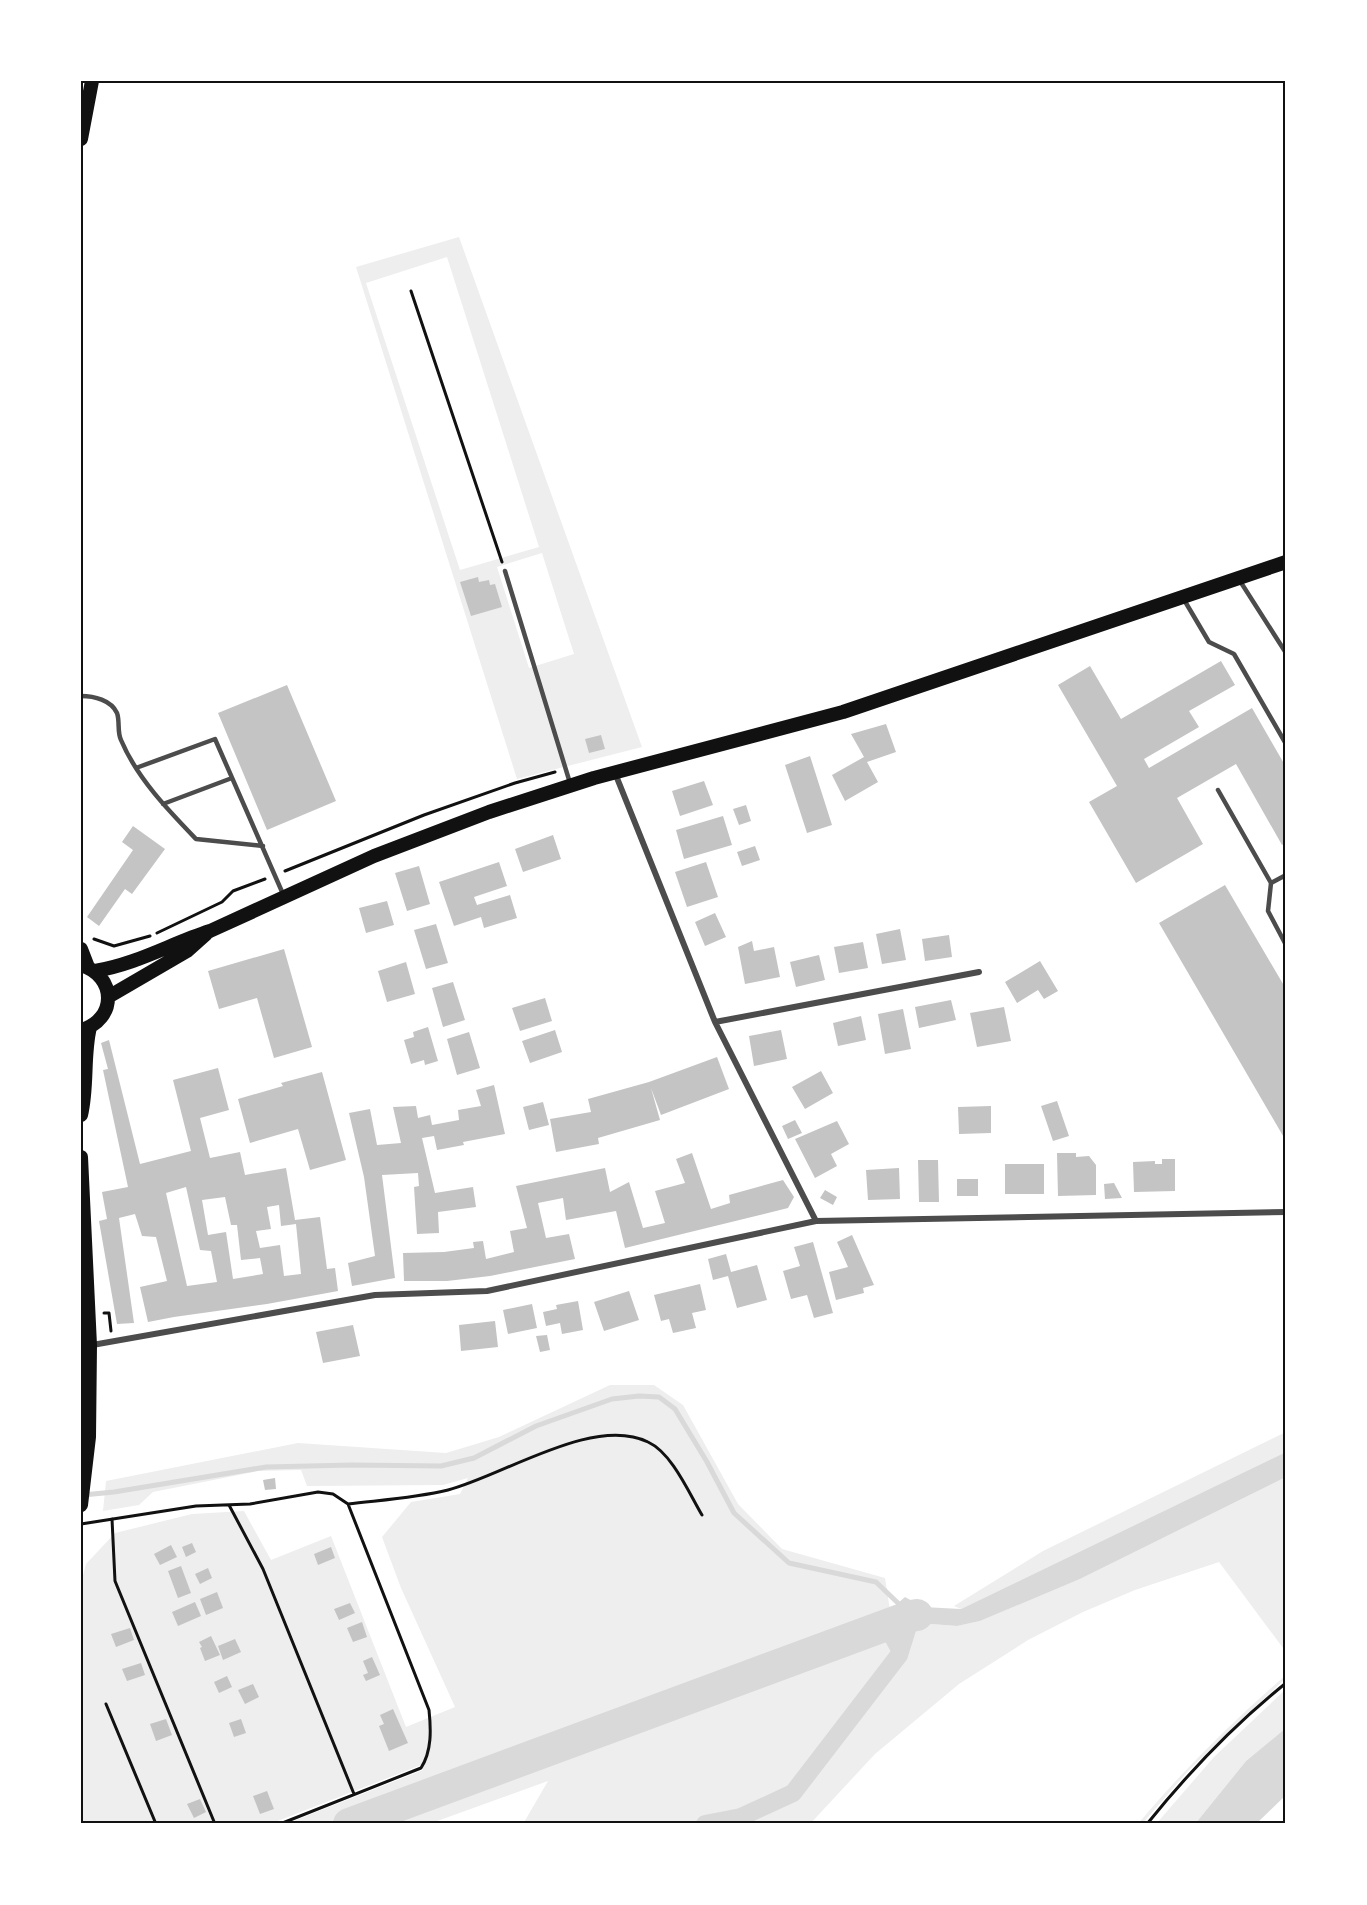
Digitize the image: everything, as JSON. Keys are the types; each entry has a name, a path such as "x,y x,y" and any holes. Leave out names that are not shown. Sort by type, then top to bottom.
{"main road":[{"path":"81,139 92,81"},
{"path":"88,968 132,963 182,940 210,931 374,856 489,812 615,772 843,712 1286,562"},
{"path":"108,997 187,951 210,931"},
{"path":"81,949 88,968 103,980 108,997 103,1015 85,1029 87,1038 86,1096 81,1115"},
{"path":"81,1157 88,1437 81,1505"}],"street":[{"path":"615,772 715,1022 816,1221"},
{"path":"715,1022 979,972"},
{"path":"86,1346 375,1295 487,1290 816,1221 1286,1212"}],"lane":[{"path":"505,571 571,785"},
{"path":"1239,579 1286,653"},
{"path":"1183,598 1209,642 1234,654 1286,744"},
{"path":"81,696 105,700 117,712 120,738 136,768 163,804 196,839 263,846"},
{"path":"136,768 215,739 284,897"},
{"path":"163,804 232,778"},
{"path":"1218,790 1271,883 1268,911 1286,945"},
{"path":"1271,883 1286,875"}],"path":[{"path":"411,291 505,571"},
{"path":"86,934 114,946 149,936 193,917"},
{"path":"348,1504 447,1490 488,1476 562,1445 595,1437 630,1436 650,1443 670,1461 702,1515"},
{"path":"81,1524 196,1506 250,1504 318,1492 333,1494 348,1504 429,1710 431,1732 426,1761 421,1768 280,1824"},
{"path":"229,1505 263,1569 354,1794"},
{"path":"112,1519 115,1581 215,1824"},
{"path":"1147,1824 1172,1792 1223,1740 1286,1683"},
{"path":"106,1704 156,1824"}],"shaded area":[{"path":"459,237 642,747 517,779 356,267","holes":["447,257 539,547 460,570 366,283","542,553 574,654 529,668 497,567"]},
{"path":"610,1385 654,1385 683,1405 738,1504 782,1549 885,1578 890,1610 875,1623 910,1633 931,1624 957,1626 980,1621 1080,1579 1286,1477 1286,1652 1219,1562 1135,1590 1083,1612 1028,1640 959,1684 875,1754 810,1824 523,1824 548,1781 429,1824 286,1824 423,1770 421,1765 270,1824 81,1824 81,1583 86,1564 115,1533 192,1514 244,1511 271,1560 331,1536 406,1727 455,1707 401,1588 382,1537 411,1502 460,1494 468,1478 443,1485 307,1486 301,1470 258,1471 153,1492 139,1505 103,1511 106,1481 298,1443 446,1453 499,1437"},
{"path":"1286,1432 1286,1452 961,1609 954,1606 1043,1551"},
{"path":"1286,1452 1286,1477 1080,1579 980,1621 957,1626 931,1624 910,1633 905,1648 891,1652 875,1623 905,1597 923,1607 961,1609"},
{"path":"1286,1675 1286,1678 1189,1770 1142,1824 1138,1824 1209,1746"},
{"path":"1286,1689 1286,1728 1246,1761 1195,1824 1156,1824 1214,1757"},
{"path":"1286,1728 1286,1795 1256,1824 1195,1824 1246,1761"}],"building":[{"path":"478,577 479,582 489,580 490,585 495,584 502,607 471,616 460,582"},
{"path":"1221,661 1235,685 1189,711 1199,727 1144,759 1149,768 1252,708 1286,767 1286,843 1282,845 1236,764 1177,798 1203,844 1136,883 1089,802 1117,786 1058,685 1090,666 1121,719"},
{"path":"287,685 336,801 267,830 218,713"},
{"path":"886,724 896,752 867,762 878,782 845,801 832,775 864,757 851,734"},
{"path":"601,735 605,749 589,753 585,739"},
{"path":"810,756 832,825 807,833 785,765"},
{"path":"704,781 713,805 680,816 672,791"},
{"path":"746,805 751,821 739,825 733,809"},
{"path":"723,816 732,845 684,859 676,830"},
{"path":"133,826 165,849 132,894 125,889 99,926 87,917 133,850 122,842"},
{"path":"553,835 561,859 523,872 515,849"},
{"path":"755,846 760,860 742,866 737,852"},
{"path":"499,862 507,886 474,897 477,905 510,895 517,918 484,928 481,917 454,926 439,882"},
{"path":"706,862 718,897 687,907 675,872"},
{"path":"419,866 430,904 407,911 395,873"},
{"path":"1225,885 1286,989 1286,1141 1159,923"},
{"path":"387,901 394,925 366,933 359,908"},
{"path":"715,913 726,937 705,946 695,922"},
{"path":"436,924 448,963 426,969 414,930"},
{"path":"900,929 906,960 882,964 876,934"},
{"path":"949,935 952,957 925,961 922,939"},
{"path":"752,941 754,951 774,947 780,977 745,984 738,947"},
{"path":"863,942 868,968 839,973 834,947"},
{"path":"284,949 312,1047 274,1058 257,998 219,1009 208,971"},
{"path":"819,955 825,980 796,987 790,962"},
{"path":"1040,961 1058,991 1044,999 1038,990 1017,1003 1005,982"},
{"path":"406,962 415,994 387,1002 378,971"},
{"path":"453,982 465,1020 443,1027 432,988"},
{"path":"545,998 552,1021 520,1031 512,1008"},
{"path":"951,1000 956,1020 919,1028 915,1007"},
{"path":"1004,1007 1011,1041 977,1047 970,1013"},
{"path":"903,1009 911,1049 885,1054 878,1014"},
{"path":"861,1016 866,1040 838,1046 833,1023"},
{"path":"428,1027 438,1061 425,1065 424,1060 411,1064 404,1040 414,1037 413,1032"},
{"path":"555,1030 562,1052 530,1063 522,1041"},
{"path":"781,1030 787,1059 754,1066 749,1036"},
{"path":"469,1032 480,1068 457,1075 447,1039"},
{"path":"109,1040 140,1164 191,1151 173,1080 218,1068 229,1110 200,1118 210,1158 240,1152 245,1175 286,1168 295,1220 320,1217 327,1269 335,1268 338,1291 148,1322 140,1287 167,1281 156,1237 142,1236 135,1214 119,1218 134,1323 117,1324 99,1221 107,1219 102,1192 128,1187 103,1070 108,1069 101,1043","holes":["186,1187 200,1250 211,1251 217,1282 187,1286 166,1193","225,1197 231,1225 237,1225 241,1260 260,1258 263,1274 233,1279 226,1232 208,1235 202,1200","279,1205 281,1226 296,1224 301,1274 284,1276 280,1245 260,1248 256,1231 271,1229 267,1207"]},
{"path":"717,1057 729,1089 661,1115 651,1088 660,1120 598,1138 599,1144 556,1152 550,1119 591,1112 588,1099 649,1082"},
{"path":"821,1071 833,1093 805,1109 792,1087"},
{"path":"322,1072 346,1160 310,1170 298,1129 250,1143 238,1099 283,1086 281,1083"},
{"path":"494,1085 505,1134 463,1142 464,1145 437,1150 434,1136 422,1138 435,1193 473,1187 476,1207 438,1212 439,1233 417,1234 414,1187 419,1186 418,1173 382,1175 395,1278 352,1286 348,1263 375,1256 364,1177 349,1113 370,1109 377,1145 401,1143 393,1107 416,1106 418,1118 430,1115 432,1125 459,1120 458,1110 481,1106 476,1090"},
{"path":"1057,1101 1069,1136 1053,1141 1041,1106"},
{"path":"543,1102 549,1125 529,1130 523,1107"},
{"path":"991,1106 991,1133 959,1134 958,1107"},
{"path":"795,1120 802,1133 788,1139 782,1126"},
{"path":"837,1121 849,1144 831,1154 837,1166 815,1178 795,1139"},
{"path":"692,1153 711,1209 730,1203 729,1195 783,1180 794,1197 788,1208 625,1248 616,1211 566,1220 563,1198 538,1203 546,1238 569,1234 575,1259 490,1276 447,1281 404,1281 403,1253 444,1252 474,1248 473,1242 483,1241 486,1259 514,1252 510,1231 527,1228 516,1186 605,1168 610,1192 629,1182 643,1228 665,1223 655,1191 685,1183 676,1159"},
{"path":"1057,1153 1076,1153 1076,1157 1089,1156 1096,1165 1096,1195 1058,1196"},
{"path":"1162,1159 1175,1159 1175,1191 1134,1192 1133,1162 1155,1161 1155,1164 1162,1164"},
{"path":"918,1160 938,1160 939,1202 919,1202"},
{"path":"1005,1164 1044,1164 1044,1194 1005,1194"},
{"path":"899,1168 900,1199 868,1200 866,1170"},
{"path":"957,1179 978,1179 978,1196 957,1196"},
{"path":"1114,1183 1122,1198 1105,1199 1104,1184"},
{"path":"825,1190 837,1197 833,1205 820,1198"},
{"path":"852,1235 874,1285 863,1288 864,1293 836,1300 829,1272 848,1267 837,1242"},
{"path":"813,1242 833,1313 814,1318 807,1295 791,1299 783,1271 800,1266 794,1247"},
{"path":"726,1254 731,1272 757,1265 767,1300 737,1308 728,1276 713,1280 708,1259"},
{"path":"700,1284 706,1310 692,1313 696,1328 673,1333 669,1319 661,1321 654,1295"},
{"path":"629,1291 639,1320 604,1331 594,1302"},
{"path":"578,1301 583,1330 562,1334 560,1323 546,1326 543,1312 557,1309 556,1305"},
{"path":"532,1304 537,1328 508,1334 503,1310"},
{"path":"495,1321 498,1347 461,1351 459,1325"},
{"path":"353,1325 360,1356 323,1363 316,1332"},
{"path":"547,1335 550,1350 540,1352 536,1336"},
{"path":"275,1478 276,1489 265,1490 263,1480"},
{"path":"192,1543 196,1552 186,1557 182,1547"},
{"path":"171,1545 177,1557 160,1565 154,1554"},
{"path":"331,1547 335,1558 318,1565 314,1554"},
{"path":"181,1566 191,1593 178,1598 168,1571"},
{"path":"208,1568 212,1578 200,1584 195,1574"},
{"path":"217,1592 223,1608 206,1615 200,1599"},
{"path":"195,1602 201,1616 178,1626 172,1612"},
{"path":"350,1603 355,1613 339,1620 334,1609"},
{"path":"362,1622 367,1637 353,1642 347,1628"},
{"path":"130,1628 134,1640 116,1647 111,1634"},
{"path":"211,1636 220,1655 205,1661 199,1642"},
{"path":"235,1639 241,1652 223,1660 218,1646"},
{"path":"372,1657 380,1675 366,1681 363,1675 368,1673 363,1661"},
{"path":"141,1663 145,1675 127,1681 122,1669"},
{"path":"227,1676 232,1687 219,1693 214,1682"},
{"path":"253,1684 259,1697 245,1704 238,1690"},
{"path":"393,1709 408,1743 389,1751 379,1726 384,1724 380,1715"},
{"path":"166,1719 172,1735 156,1741 150,1724"},
{"path":"241,1719 246,1733 234,1737 229,1723"},
{"path":"267,1791 274,1809 260,1814 253,1796"},
{"path":"200,1799 206,1812 194,1818 187,1804"}],"waterway":[{"path":"83,1495 266,1467 441,1466 474,1458 536,1426 612,1399 639,1396 659,1397 675,1409 734,1513 789,1563 876,1582 901,1606"},
{"path":"349,1824 917,1615"},
{"path":"705,1824 741,1817 793,1793 899,1655 908,1626"}]}
